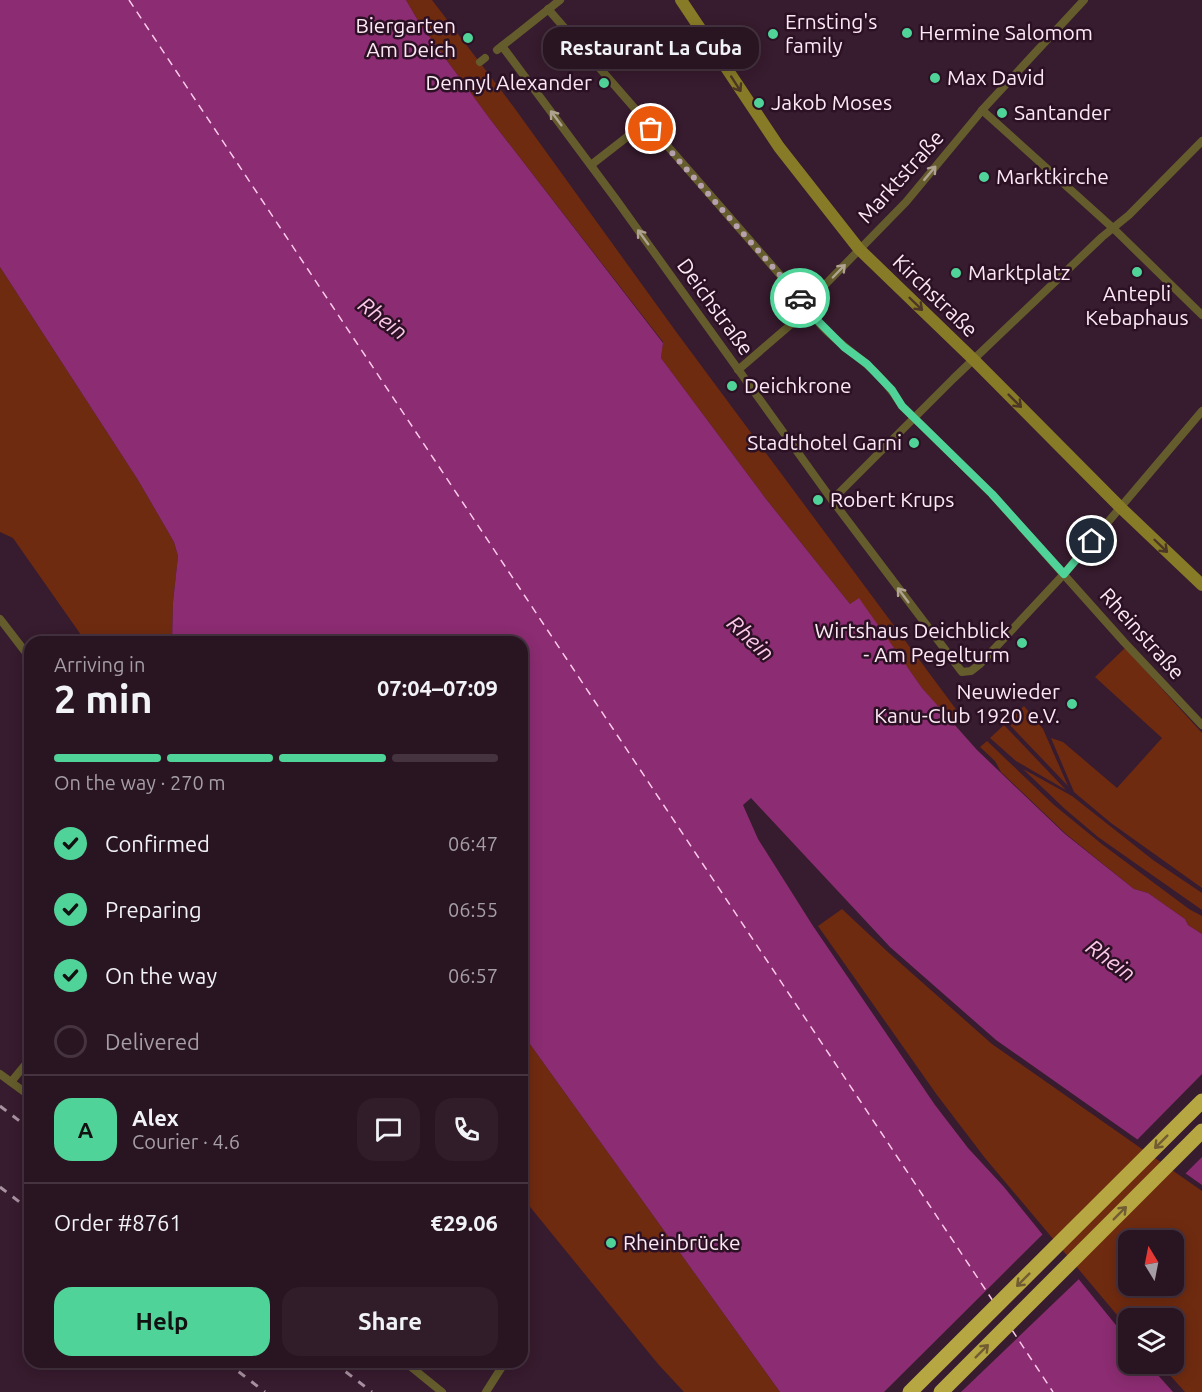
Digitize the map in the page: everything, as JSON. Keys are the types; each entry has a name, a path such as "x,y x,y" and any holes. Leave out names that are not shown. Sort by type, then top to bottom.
{"highway":[{"path":"910,1392 1202,1101"},
{"path":"941,1392 1202,1131"}],"street":[{"path":"548,9 560,0"},
{"name":"Kirchstraße","path":"681,0 779,147 859,249 1202,585"},
{"name":"Marktstraße","path":"738,370 803,314 814,296 906,202 982,110 1084,0"},
{"name":"Deichstraße","path":"548,9 500,48 591,165 832,500 959,671 965,673 980,664 1064,574"},
{"name":"Rheinstraße","path":"548,9 645,123 808,307 813,316 844,347 867,364 892,390 902,406 992,494 1124,642 1202,725"},
{"path":"982,110 1114,229 1202,315"},
{"path":"591,165 645,123"},
{"path":"832,500 974,360 1102,237 1114,229 1202,141"},
{"path":"1064,574 1202,411"},
{"path":"0,619 24,650"},
{"path":"11,1082 24,1066"},
{"path":"0,1074 24,1092"},
{"path":"412,1368 442,1392"},
{"path":"486,1392 501,1368"}],"shaded area":[{"path":"406,0 432,0 513,106 677,333 961,716 953,724 922,688 859,599 850,604 766,499 661,358 663,342 490,119 420,24"},
{"path":"0,267 138,480 174,542 178,556 172,636 82,636 13,538 0,532"},
{"path":"1125,648 1202,733 1202,888 1111,823 1074,792 1051,738 1063,742 1117,788 1162,738 1095,677"},
{"path":"1024,706 1043,729 1068,786 1007,722"},
{"path":"1004,725 1066,790 1016,761 990,738"},
{"path":"987,741 1054,805 1103,845 1189,909 1202,916 1202,934 1148,893 1134,889 1066,834 1001,772 995,761 980,747"},
{"path":"1023,769 1072,796 1153,860 1202,893 1202,910 1098,837"},
{"path":"842,909 992,1044 1202,1191 1202,1392 1185,1392 1169,1374 1184,1374 1184,1308 1118,1308 1118,1316 985,1158 937,1095 818,926"},
{"path":"528,1041 780,1392 684,1392 658,1364 528,1204"}],"water":[{"name":"Rhein","path":"0,0 406,0 420,24 490,119 663,343 661,358 766,499 850,604 859,598 922,688 977,750 1065,834 1134,889 1148,893 1202,934 1202,1185 996,1040 890,947 751,798 743,805 758,839 813,926 935,1105 968,1148 1004,1187 1118,1328 1118,1374 1157,1374 1173,1392 780,1392 528,1041 528,636 234,636 223,634 172,636 178,556 174,542 138,480 0,267"}],"pier":[{"path":"1202,1074 1202,1157 1183,1176 1134,1143"},
{"path":"1044,1233 1080,1278 961,1392 884,1392"}],"ferry route":[{"path":"129,0 993,1301"},
{"path":"1012,1330 1053,1392"}],"railway":[{"path":"0,1106 24,1124"},
{"path":"0,1187 24,1205"},
{"path":"234,1368 265,1392"},
{"path":"341,1368 372,1392"}],"way so far":[{"path":"651,129 800,298"}],"place":[{"name":"Hermine Salomom","path":"907,33"},
{"name":"Ernsting's family","path":"773,34"},
{"name":"Biergarten Am Deich","path":"468,38"},
{"name":"Max David","path":"935,78"},
{"name":"Dennyl Alexander","path":"604,83"},
{"name":"Jakob Moses","path":"759,103"},
{"name":"Santander","path":"1002,113"},
{"name":"Restaurant La Cuba","path":"651,129"},
{"name":"Marktkirche","path":"984,177"},
{"name":"Antepli Kebaphaus","path":"1137,272"},
{"name":"Marktplatz","path":"956,273"},
{"name":"Deichkrone","path":"732,386"},
{"name":"Stadthotel Garni","path":"914,443"},
{"name":"Robert Krups","path":"818,500"},
{"name":"Wirtshaus Deichblick - Am Pegelturm","path":"1022,643"},
{"name":"Neuwieder Kanu-Club 1920 e.V.","path":"1072,704"},
{"name":"Rheinbrücke","path":"611,1243"}],"route":[{"path":"800,298 813,316 844,347 867,364 892,390 902,406 992,494 1064,574 1092,541"}]}
